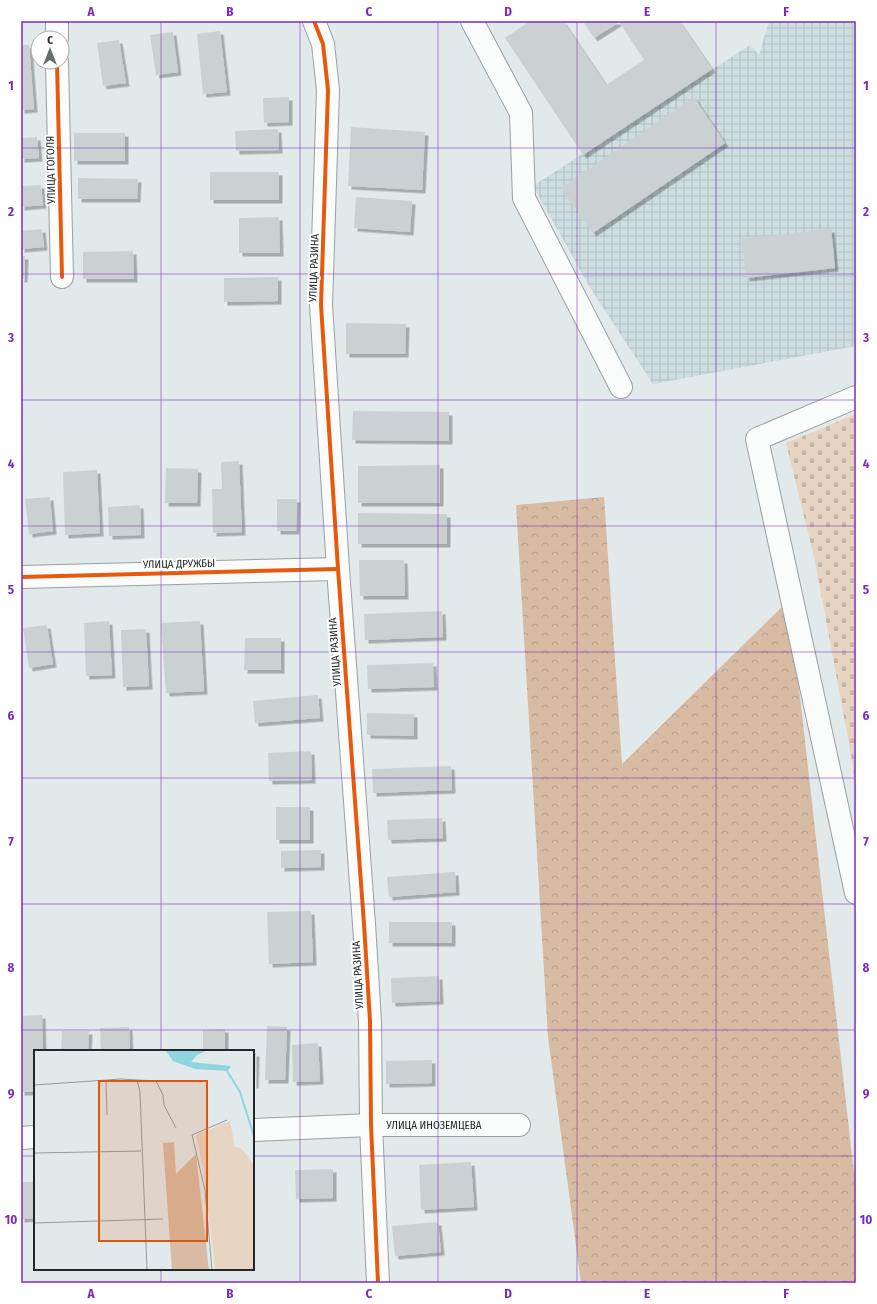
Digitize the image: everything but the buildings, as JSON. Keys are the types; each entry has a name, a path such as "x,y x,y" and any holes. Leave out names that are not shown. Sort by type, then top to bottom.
{"street":[{"name":"УЛИЦА РАЗИНА","path":"314,21 323,44 328,90 321,305 338,569 366,946 370,1021 371,1126 378,1283"},
{"path":"472,21 521,113 524,198 621,387"},
{"name":"УЛИЦА ГОГОЛЯ","path":"57,70 62,277"},
{"path":"856,396 757,439 856,893"},
{"name":"УЛИЦА ДРУЖБЫ","path":"21,577 338,569"},
{"name":"УЛИЦА ИНОЗЕМЦЕВА","path":"254,1130 371,1126 519,1126"},
{"path":"21,1138 34,1138"}],"shaded area":[{"path":"769,21 856,21 856,346 653,384 589,286 533,186 750,45 759,55"}],"green space":[{"path":"856,414 856,791 851,755 815,561 786,443"},
{"path":"604,497 622,764 789,600 856,1191 856,1283 581,1283 548,1037 516,505"}],"cycle path":[{"path":"314,21 323,44 328,90 321,305 370,1021 371,1125 378,1283"},
{"path":"57,70 62,277"},
{"path":"21,577 338,569"}]}
